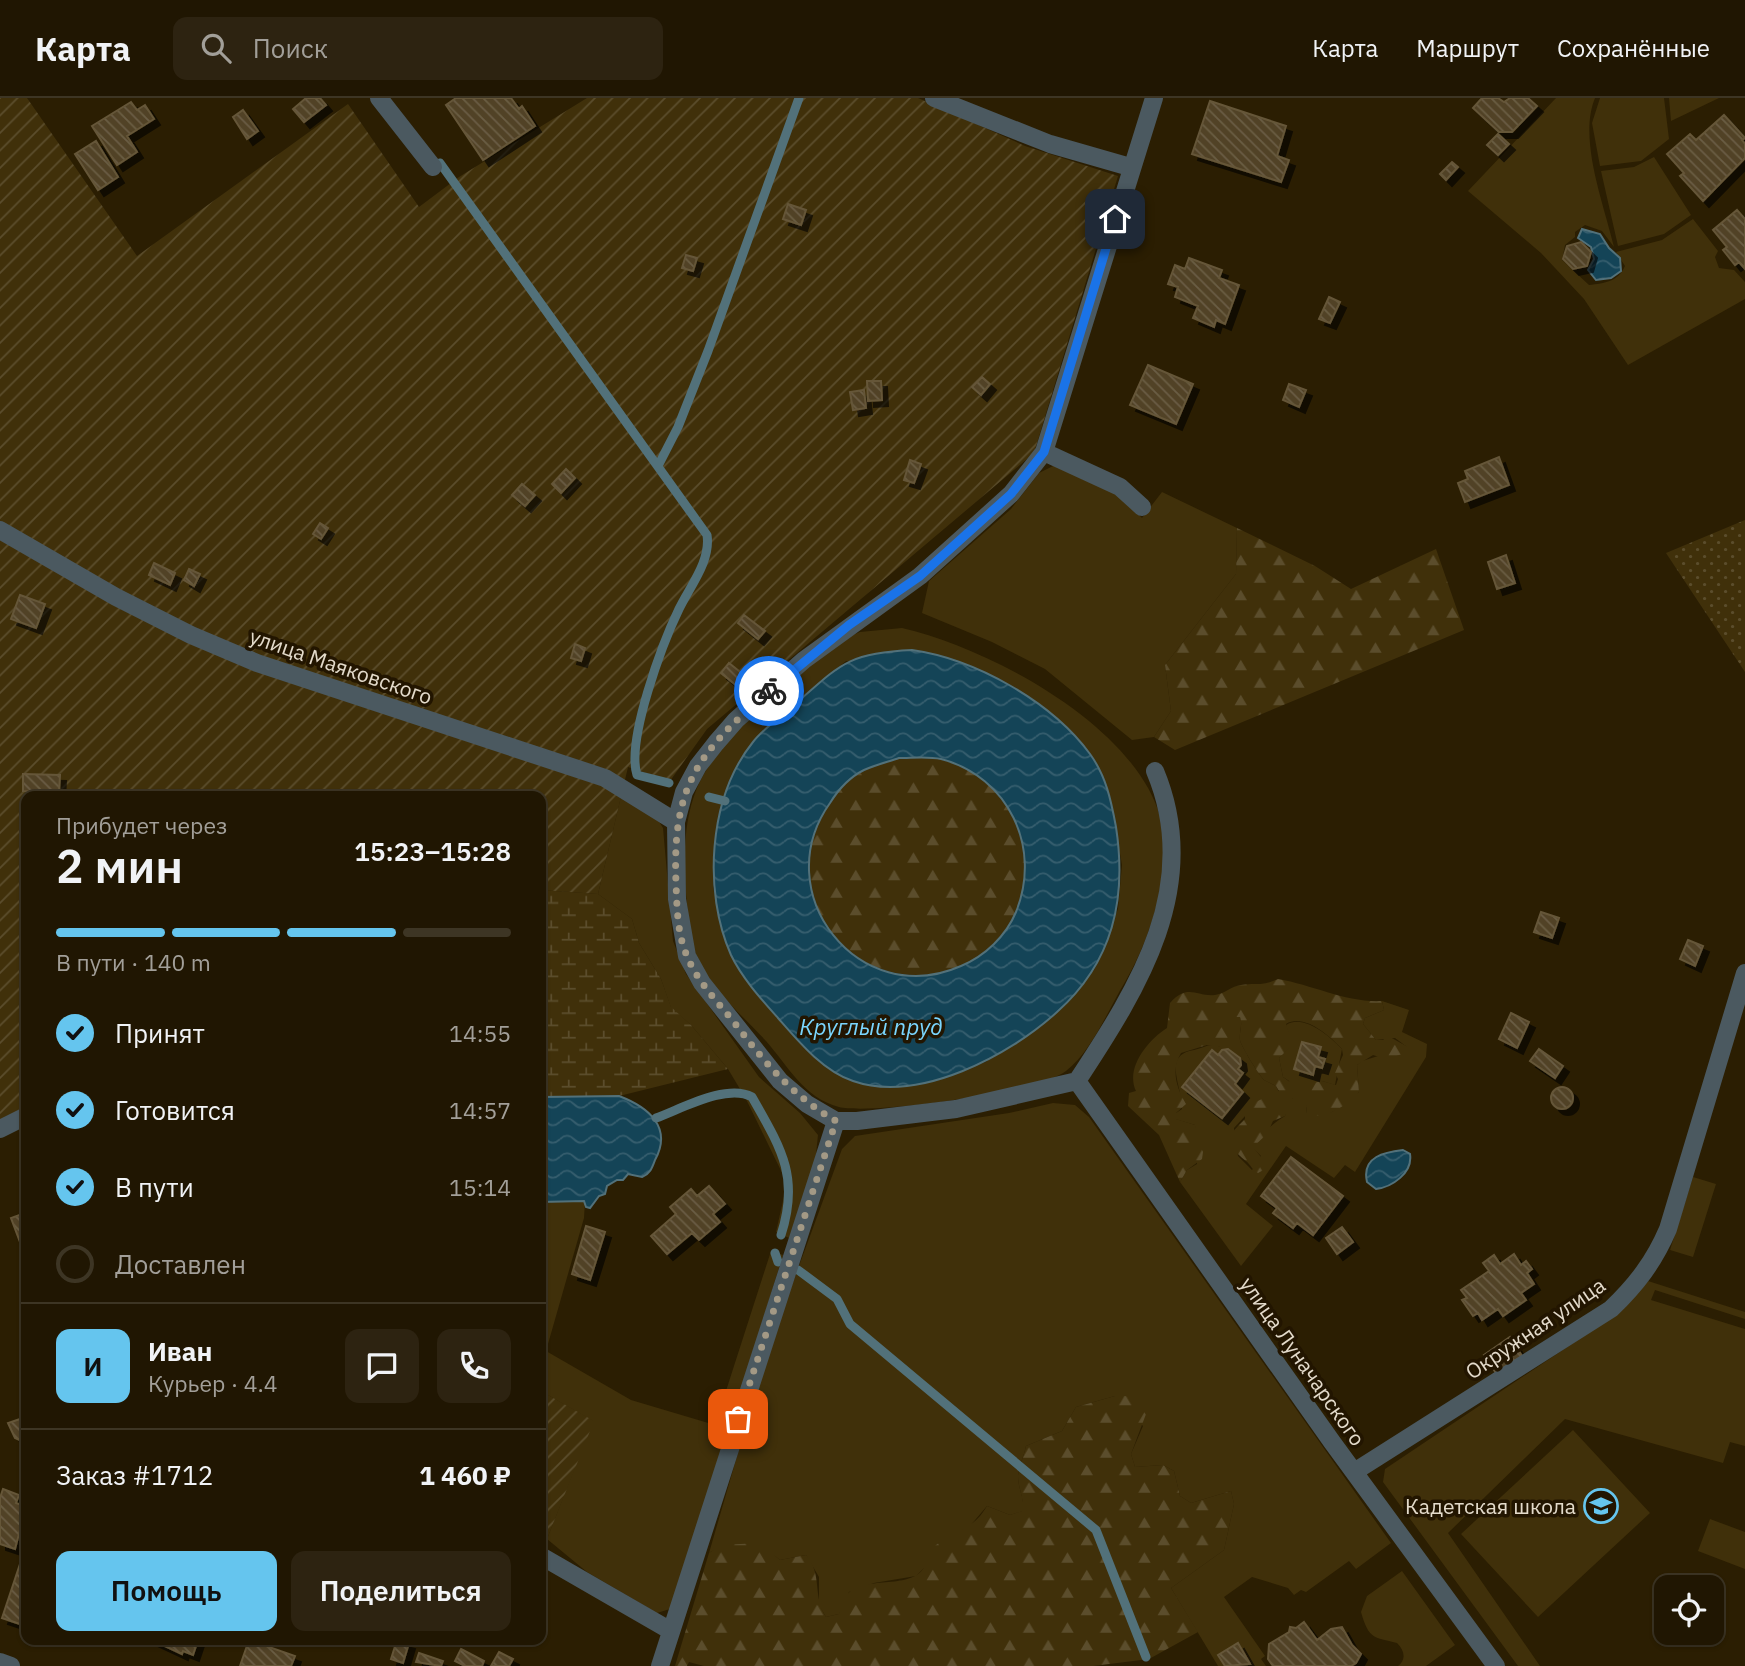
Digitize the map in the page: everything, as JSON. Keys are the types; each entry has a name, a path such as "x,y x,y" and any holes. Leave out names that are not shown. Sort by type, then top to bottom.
{"street":[{"path":"379,98 433,167"},
{"path":"934,98 1050,144 1130,167"},
{"path":"1154,98 1130,167 1044,452 1011,494 920,576 831,639 736,720 698,766 684,792 676,822 678,921 687,956 702,983 780,1081 807,1104 836,1121 868,1120 956,1109 1076,1081 1130,994 1156,940 1169,895 1173,838 1164,793 1154,771"},
{"path":"1044,452 1119,487 1142,507"},
{"name":"улица Маяковского","path":"0,530 116,597 191,635 257,663 605,778 676,822"},
{"name":"Окружная улица","path":"1354,1472 1611,1309 1649,1267 1668,1230 1745,973"},
{"name":"улица Луначарского","path":"1076,1081 1354,1472 1496,1666"},
{"path":"0,1129 21,1118"},
{"path":"660,1666 836,1121"},
{"path":"546,1559 671,1631"},
{"path":"0,1662 11,1666"}],"green space":[{"path":"0,98 27,98 137,256 348,104 419,207 459,177 587,98 918,98 1025,146 1118,176 1034,453 707,729 670,781 628,767 598,894 546,890 546,791 21,791 21,1111 0,1120"},
{"path":"1556,98 1595,98 1589,133 1591,152 1614,247 1602,231 1585,225 1575,232 1575,237 1565,245 1562,260 1589,285 1606,282 1615,279 1625,266 1616,252 1662,240 1693,219 1718,251 1715,257 1719,268 1734,270 1745,282 1745,299 1628,365 1584,299 1541,253 1468,191"},
{"path":"1600,98 1664,98 1669,139 1641,161 1600,166 1592,123"},
{"path":"1669,98 1719,98 1671,121"},
{"path":"1654,157 1691,215 1664,234 1618,246 1601,171 1634,167"},
{"path":"1057,464 1119,494 1142,518 1162,492 1237,528 1236,574 1165,665 1171,711 1154,737 1132,740 1045,669 992,642 922,613 929,581 1011,509 1039,473"},
{"path":"1745,520 1745,672 1666,553"},
{"path":"1237,528 1315,566 1351,589 1436,549 1464,630 1175,750 1154,737 1171,711 1165,665 1236,574"},
{"path":"902,628 937,638 1015,672 1054,695 1089,721 1121,751 1145,782 1160,816 1164,836 1162,879 1158,902 1143,945 1084,1053 1066,1071 1050,1079 991,1094 918,1105 857,1109 827,1103 806,1089 766,1041 721,994 710,981 695,953 688,918 686,833 695,792 704,774 717,754 768,701 843,639 860,632","holes":["846,661 969,665 1040,704 1073,734 1090,754 1110,796 1122,865 1118,909 1094,970 986,1062 935,1079 791,1033 760,998 733,959 713,888 720,818 731,779 753,741"]},
{"path":"928,757 959,765 978,775 994,789 1008,805 1018,824 1026,866 1018,908 1008,927 994,943 978,957 959,967 928,975 906,975 875,967 856,957 826,927 816,908 810,887 808,855 816,824 826,805 856,775 875,765 896,759"},
{"path":"622,792 655,815 663,828 673,941 686,974 759,1077 800,1113 818,1135 815,1164 789,1238 776,1232 787,1183 746,1099 728,1069 691,1025 671,1008 661,979 639,943 632,919 598,894"},
{"path":"546,890 598,894 632,919 639,943 661,979 671,1007 691,1025 728,1069 619,1096 546,1097"},
{"path":"1278,979 1356,999 1382,1001 1384,1010 1365,1018 1363,1024 1376,1040 1383,1040 1388,1036 1408,1047 1406,1053 1386,1059 1373,1055 1357,1065 1359,1092 1336,1110 1314,1115 1307,1113 1306,1106 1312,1095 1308,1090 1309,1084 1322,1081 1336,1085 1338,1079 1335,1073 1343,1055 1342,1049 1324,1032 1308,1024 1293,1021 1286,1024 1293,1044 1279,1058 1283,1077 1294,1085 1296,1091 1285,1116 1273,1121 1267,1134 1253,1147 1269,1167 1258,1173 1233,1149 1230,1137 1245,1119 1245,1107 1279,1091 1276,1086 1264,1080 1250,1060 1240,1040 1240,1017 1234,1017 1234,1036 1227,1048 1207,1045 1181,1053 1178,1059 1176,1079 1186,1104 1176,1113 1176,1119 1195,1125 1203,1152 1202,1159 1187,1170 1180,1182 1159,1135 1128,1106 1129,1093 1136,1091 1134,1073 1140,1055 1167,1028 1170,1003 1176,997 1187,992 1215,995 1238,986 1263,984"},
{"path":"1382,1001 1409,1010 1402,1032 1427,1044 1426,1057 1355,1172 1345,1165 1334,1178 1286,1146 1246,1204 1273,1226 1241,1266 1180,1182 1187,1170 1197,1164 1195,1125 1175,1119 1176,1113 1182,1109 1176,1073 1178,1058 1184,1053 1207,1046 1220,1047 1232,1030 1234,1017 1240,1016 1240,1040 1243,1048 1264,1080 1276,1086 1279,1092 1258,1102 1234,1128 1238,1156 1252,1170 1261,1156 1252,1147 1267,1130 1285,1116 1288,1102 1293,1098 1289,1081 1283,1077 1279,1058 1292,1044 1286,1025 1293,1022 1308,1024 1331,1038 1342,1049 1335,1085 1322,1081 1306,1107 1307,1113 1332,1112 1359,1092 1357,1065 1407,1047 1395,1038 1376,1040 1363,1024 1365,1018 1384,1010","holes":["1303,1042 1321,1047 1313,1074 1294,1069","1229,1049 1239,1058 1241,1065 1238,1069 1243,1074 1235,1084 1243,1092 1222,1118 1212,1050 1218,1055 1222,1050"]},
{"path":"1053,1103 1075,1105 1089,1117 1391,1543 1356,1569 1349,1561 1306,1592 1301,1590 1294,1595 1288,1588 1252,1577 1224,1597 1265,1656 1261,1659 1266,1666 1218,1666 1171,1588 1224,1550 1234,1504 1231,1491 1191,1503 1180,1496 1174,1471 1163,1465 1135,1467 1131,1454 1143,1426 1115,1396 1076,1407 1062,1431 1026,1446 1018,1476 1023,1511 1010,1515 987,1506 970,1526 937,1544 925,1567 916,1576 874,1583 849,1592 839,1614 826,1617 819,1605 819,1577 806,1555 780,1560 765,1551 745,1546 725,1547 709,1553 767,1353 842,1149 855,1136 1009,1113"},
{"path":"1693,1177 1716,1184 1693,1257 1670,1250"},
{"path":"585,1201 584,1218 546,1351 546,1202"},
{"path":"771,1251 783,1255 681,1584 670,1609 657,1613 587,1572 547,1539 593,1421 546,1394 546,1351 631,1400 715,1425"},
{"path":"1648,1281 1745,1312 1745,1319 1655,1290 1651,1300 1745,1329 1745,1446 1730,1442 1723,1463 1565,1419 1448,1533 1540,1666 1518,1666 1383,1482 1385,1469 1615,1315"},
{"path":"546,1394 594,1421 546,1538"},
{"path":"1115,1396 1134,1399 1146,1414 1131,1454 1135,1467 1163,1465 1174,1471 1180,1496 1191,1503 1231,1491 1234,1504 1224,1550 1171,1588 1198,1632 1149,1659 1093,1666 704,1666 689,1662 687,1666 675,1666 709,1553 721,1545 760,1543 780,1560 806,1555 814,1570 819,1601 826,1617 839,1614 843,1601 858,1587 915,1576 925,1566 936,1545 969,1526 987,1506 1010,1515 1022,1511 1018,1476 1026,1446 1062,1431 1076,1407"},
{"path":"1573,1430 1650,1513 1538,1617 1461,1534"},
{"path":"1710,1519 1745,1532 1745,1569 1698,1551"},
{"path":"1402,1571 1455,1645 1426,1666 1398,1666 1403,1652 1397,1643 1373,1636 1361,1612 1367,1596"}],"water":[{"path":"1582,229 1600,234 1620,258 1621,271 1611,278 1596,280 1588,270 1594,259 1591,247 1578,238"},
{"name":"Круглый пруд","path":"912,650 961,663 1010,686 1055,717 1096,762 1112,807 1119,854 1117,904 1112,928 1091,972 1076,993 1037,1028 989,1059 934,1081 906,1086 879,1086 853,1081 822,1063 794,1037 753,988 731,955 716,903 714,875 719,817 738,765 753,742 834,671 858,658","holes":["899,758 941,759 965,768 985,782 1001,798 1014,818 1022,840 1025,864 1023,888 1016,912 1001,937 970,962 923,976 888,972 858,958 833,935 816,906 809,873 813,838 837,793 849,780 864,770"]},
{"path":"619,1096 648,1112 659,1128 661,1138 660,1148 650,1170 642,1177 628,1174 623,1180 617,1180 607,1186 605,1194 599,1196 590,1208 586,1207 584,1201 546,1202 546,1097"},
{"path":"1403,1150 1410,1154 1410,1161 1400,1178 1376,1189 1367,1182 1366,1173 1371,1161 1383,1154"}],"building":[{"path":"306,98 320,98 326,105 304,122 293,109"},
{"path":"456,98 511,98 519,109 522,106 535,126 483,160 446,105"},
{"path":"1482,98 1498,98 1504,102 1510,98 1528,98 1537,106 1512,132 1499,132 1473,108"},
{"path":"1210,101 1286,126 1277,156 1289,160 1281,182 1192,154"},
{"path":"131,102 137,110 145,105 154,119 127,136 137,152 117,165 92,126"},
{"path":"243,110 258,131 247,139 233,117"},
{"path":"1724,115 1745,138 1742,140 1745,144 1745,158 1703,201 1680,176 1684,173 1667,154 1690,134 1696,140"},
{"path":"1498,134 1509,144 1498,155 1487,145"},
{"path":"96,141 118,177 98,190 75,154"},
{"path":"1452,162 1458,167 1446,180 1440,174"},
{"path":"788,204 806,210 801,225 783,219"},
{"path":"1737,210 1745,219 1745,269 1739,262 1735,265 1723,250 1727,247 1713,230"},
{"path":"1581,242 1591,252 1587,266 1573,269 1563,259 1567,246"},
{"path":"686,255 697,258 693,271 682,268"},
{"path":"1189,258 1222,270 1219,278 1239,285 1225,324 1216,320 1214,327 1193,318 1198,306 1175,297 1178,287 1168,284 1175,265 1185,269"},
{"path":"1329,297 1340,302 1330,323 1319,319"},
{"path":"1148,365 1193,384 1176,424 1130,405"},
{"path":"982,377 990,384 981,395 972,387"},
{"path":"867,381 881,381 882,400 868,401"},
{"path":"1289,384 1306,390 1299,407 1283,400"},
{"path":"864,390 866,408 853,410 850,392"},
{"path":"1499,457 1509,485 1465,502 1458,483 1468,479 1465,471"},
{"path":"910,460 921,464 914,483 904,480"},
{"path":"566,469 575,478 561,493 552,484"},
{"path":"522,484 535,495 525,506 512,495"},
{"path":"320,523 328,528 321,539 313,534"},
{"path":"1506,555 1515,583 1497,589 1488,562"},
{"path":"154,563 175,573 170,585 149,575"},
{"path":"189,569 200,574 194,586 184,580"},
{"path":"20,595 45,604 36,628 11,619"},
{"path":"744,615 765,631 758,639 738,623"},
{"path":"575,644 585,648 581,661 571,658"},
{"path":"729,663 750,680 742,690 721,673"},
{"path":"23,774 60,775 59,791 23,791"},
{"path":"1541,912 1559,918 1552,938 1534,932"},
{"path":"1688,940 1703,946 1695,966 1680,959"},
{"path":"1511,1013 1529,1022 1517,1048 1499,1039"},
{"path":"1302,1042 1321,1047 1318,1057 1325,1059 1322,1068 1315,1066 1313,1075 1294,1069"},
{"path":"1228,1049 1240,1058 1241,1065 1238,1069 1243,1073 1235,1084 1243,1092 1222,1118 1182,1087 1212,1050 1218,1055 1222,1050"},
{"path":"1539,1049 1563,1066 1555,1078 1530,1061"},
{"path":"1562,1087 1572,1094 1573,1098 1566,1108 1562,1109 1552,1102 1551,1098 1558,1088"},
{"path":"1291,1157 1343,1196 1313,1235 1297,1223 1293,1228 1273,1213 1277,1208 1261,1196"},
{"path":"709,1186 725,1204 713,1214 720,1222 699,1240 692,1233 667,1254 651,1236 676,1214 670,1207 691,1189 697,1196"},
{"path":"21,1214 21,1242 20,1242 11,1218"},
{"path":"586,1226 605,1232 590,1280 572,1274"},
{"path":"1342,1227 1353,1242 1337,1254 1326,1238"},
{"path":"1514,1254 1521,1265 1526,1261 1532,1269 1527,1273 1534,1284 1521,1293 1526,1300 1503,1316 1498,1309 1482,1320 1478,1313 1473,1316 1462,1300 1467,1298 1461,1290 1489,1271 1483,1263 1494,1255 1500,1264"},
{"path":"1510,1337 1522,1356 1496,1373 1484,1355"},
{"path":"21,1419 21,1441 15,1438 8,1423"},
{"path":"3,1489 19,1495 16,1503 21,1505 21,1526 15,1549 0,1544 0,1498"},
{"path":"20,1564 21,1564 21,1624 2,1618"},
{"path":"1304,1622 1317,1640 1331,1629 1342,1627 1352,1645 1361,1654 1356,1663 1351,1666 1273,1666 1268,1659 1269,1644 1289,1632 1290,1627 1296,1628"},
{"path":"1238,1643 1250,1664 1225,1666 1218,1655"},
{"path":"163,1645 196,1645 193,1655 183,1651 182,1654"},
{"path":"247,1645 263,1645 295,1656 291,1666 240,1666"},
{"path":"395,1645 408,1645 403,1663 391,1659"},
{"path":"461,1649 484,1661 482,1666 465,1666 455,1661"},
{"path":"499,1652 513,1659 509,1666 491,1666"},
{"path":"419,1653 443,1661 441,1666 416,1662"}],"waterway":[{"path":"658,466 678,427 708,351 799,98"},
{"path":"440,163 707,535 703,564 664,644 648,691 637,739 637,775 669,783"},
{"path":"709,797 725,801"},
{"path":"656,1118 717,1095 730,1093 752,1097 779,1148 788,1179 789,1196 781,1235"},
{"path":"775,1253 778,1262"},
{"path":"798,1270 837,1299 850,1324 1096,1530 1146,1657"}],"way so far":[{"path":"738,1419 836,1121 807,1104 780,1081 702,983 687,956 678,921 676,822 684,792 698,766 736,720 769,691"}],"place":[{"name":"Кадетская школа","path":"1601,1506"}],"route":[{"path":"769,691 849,625 888,601 920,576 1011,494 1044,452 1115,219"}]}
